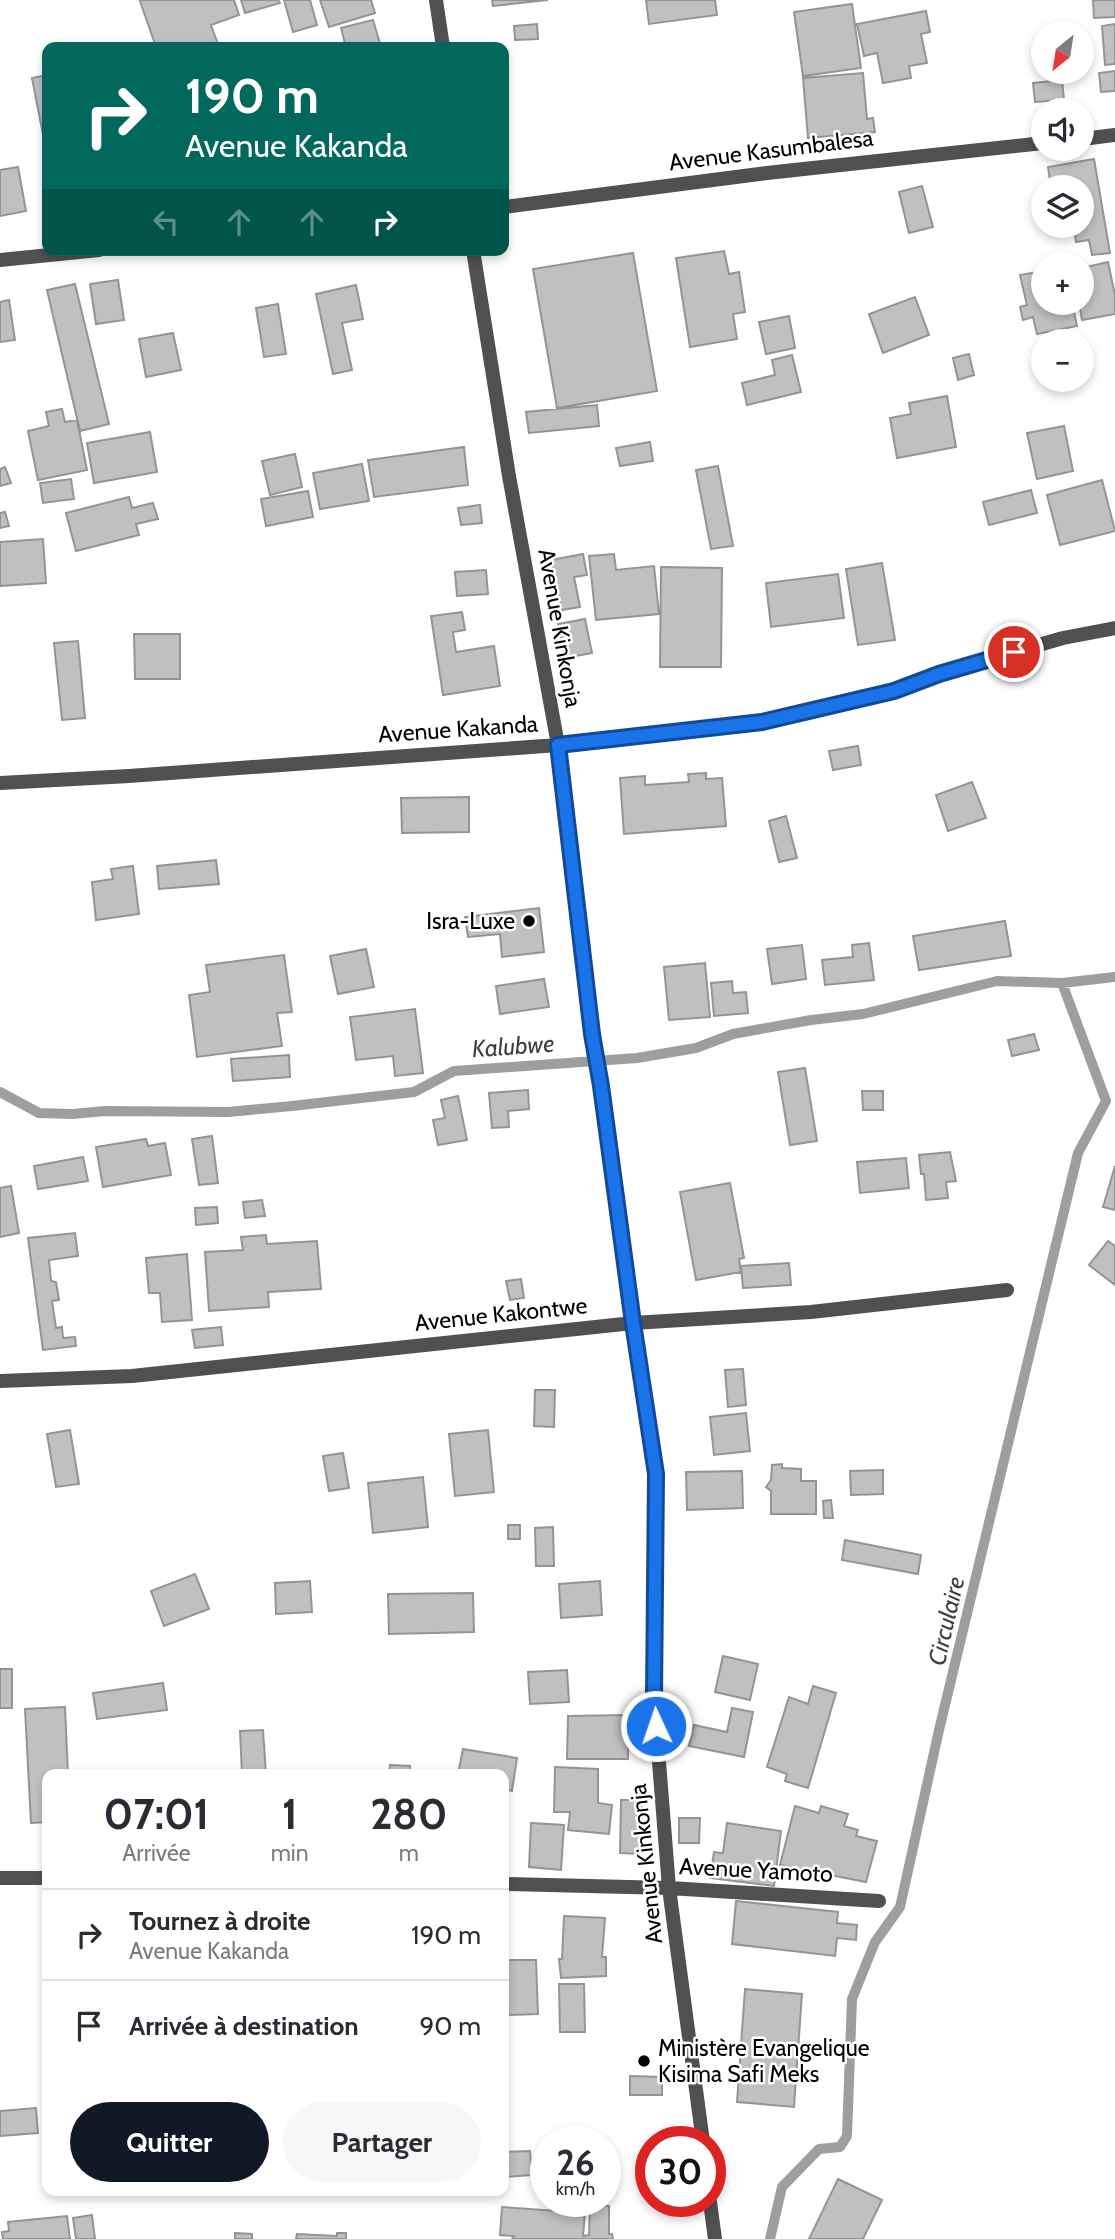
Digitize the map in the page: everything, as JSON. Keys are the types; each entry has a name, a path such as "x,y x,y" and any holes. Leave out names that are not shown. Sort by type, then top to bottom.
{"street":[{"path":"436,0 442,42"},
{"path":"1094,138 1115,135"},
{"name":"Avenue Kasumbalesa","path":"509,206 767,173 1031,144"},
{"path":"0,260 42,256"},
{"name":"Avenue Kinkonja","path":"474,256 509,476 558,745 592,1034 656,1474 654,1699 669,1888 701,2126"},
{"name":"Avenue Kakanda","path":"0,783 558,745 762,722 894,691 939,674 1063,638 1115,628"},
{"name":"Avenue Kakontwe","path":"0,1381 146,1374 633,1323 811,1312 1007,1290"},
{"path":"0,1878 42,1878"},
{"name":"Avenue Yamoto","path":"509,1884 669,1888 879,1900"},
{"path":"712,2217 715,2239"}],"building":[{"path":"234,0 239,15 211,25 217,42 154,42 140,1"},
{"path":"241,0 278,0 280,3 245,13"},
{"path":"284,0 310,0 317,25 293,32"},
{"path":"320,0 371,0 375,13 329,27"},
{"path":"492,0 548,0 493,6"},
{"path":"646,0 715,0 717,15 649,24"},
{"path":"1093,0 1115,0 1115,17 1094,18"},
{"path":"852,4 861,68 803,76 794,12"},
{"path":"926,11 930,32 921,34 927,63 909,66 911,78 883,83 877,53 864,56 857,24"},
{"path":"373,20 380,42 345,42 341,28"},
{"path":"537,24 538,39 515,40 514,26"},
{"path":"1115,24 1115,64 1105,65 1102,26"},
{"path":"1115,71 1115,91 1101,92 1099,73"},
{"path":"863,73 867,119 873,118 875,132 808,138 803,78"},
{"path":"42,76 42,130 32,78"},
{"path":"1033,84 1062,84 1064,98 1035,98"},
{"path":"1094,159 1110,253 1094,255 1089,240 1076,242 1075,238 1094,238 1094,175 1049,175 1048,167"},
{"path":"18,167 26,211 0,216 0,170"},
{"path":"922,186 933,227 909,233 899,192"},
{"path":"724,251 729,274 739,272 745,312 733,314 737,339 690,347 676,258"},
{"path":"633,253 657,391 557,408 533,269"},
{"path":"1108,262 1115,295 1115,314 1082,320 1081,315 1094,315 1094,265"},
{"path":"1031,273 1031,315 1075,315 1077,326 1036,329 1033,317 1023,320 1020,307 1027,305 1020,275"},
{"path":"118,280 124,320 96,324 90,284"},
{"path":"75,284 109,424 80,431 47,290"},
{"path":"356,285 363,319 342,323 352,370 333,374 316,294"},
{"path":"915,297 929,335 883,353 869,314"},
{"path":"9,300 15,340 0,342 0,302"},
{"path":"278,304 286,354 264,357 256,308"},
{"path":"789,316 795,348 766,354 759,322"},
{"path":"173,333 181,370 146,377 139,339"},
{"path":"969,354 974,375 958,380 953,358"},
{"path":"792,355 801,392 747,405 742,383 775,375 772,360"},
{"path":"947,396 956,447 897,458 890,418 911,414 909,403"},
{"path":"597,405 599,426 529,433 526,412"},
{"path":"62,409 65,422 77,420 87,470 38,480 28,431 49,426 46,412"},
{"path":"1064,426 1073,471 1037,479 1027,433"},
{"path":"150,432 157,472 94,483 87,443"},
{"path":"650,442 653,461 620,466 616,448"},
{"path":"464,447 468,485 374,497 368,460"},
{"path":"295,454 302,487 270,495 262,461"},
{"path":"362,464 369,501 320,509 313,473"},
{"path":"718,466 733,546 711,549 696,470"},
{"path":"5,467 11,483 0,486 0,469"},
{"path":"71,479 74,499 43,503 40,483"},
{"path":"1102,480 1115,531 1060,545 1047,495"},
{"path":"1031,490 1037,513 989,525 983,502"},
{"path":"308,491 313,517 266,526 261,499"},
{"path":"129,497 132,508 153,503 158,519 136,524 139,535 76,551 66,513"},
{"path":"480,505 482,523 461,525 458,508"},
{"path":"5,512 9,526 0,528 0,513"},
{"path":"43,539 46,583 0,586 0,542"},
{"path":"583,554 587,575 574,577 580,607 562,610 551,560"},
{"path":"614,554 616,570 654,566 659,614 596,620 589,556"},
{"path":"882,563 895,640 858,645 846,569"},
{"path":"661,567 722,568 721,667 660,667"},
{"path":"486,570 488,594 457,596 455,572"},
{"path":"838,574 844,618 771,627 766,583"},
{"path":"462,612 465,630 453,632 456,652 494,646 500,686 443,695 431,616"},
{"path":"585,619 592,653 565,658 558,624"},
{"path":"134,634 180,634 180,679 135,679"},
{"path":"78,641 85,718 62,720 54,643"},
{"path":"858,746 861,765 833,770 829,751"},
{"path":"706,773 706,779 722,778 726,826 624,834 620,778 645,776 645,785 689,782 688,774"},
{"path":"972,782 986,818 948,831 936,795"},
{"path":"469,797 469,832 402,833 401,798"},
{"path":"786,816 797,858 779,862 769,821"},
{"path":"216,860 219,884 159,889 157,866"},
{"path":"133,866 139,914 96,920 92,882 113,879 111,869"},
{"path":"539,908 544,952 502,957 500,934 468,937 465,917"},
{"path":"1005,921 1011,956 919,970 913,936"},
{"path":"869,943 874,980 825,985 822,960 853,957 852,945"},
{"path":"802,945 806,979 772,984 767,949"},
{"path":"366,949 374,987 338,994 330,956"},
{"path":"284,955 292,1012 277,1013 282,1046 197,1057 189,995 210,992 206,965"},
{"path":"705,963 710,1017 669,1020 664,967"},
{"path":"544,979 549,1007 500,1014 496,986"},
{"path":"732,981 733,993 746,992 748,1013 714,1016 711,983"},
{"path":"415,1009 423,1073 395,1076 393,1056 356,1060 350,1017"},
{"path":"1034,1034 1039,1050 1012,1056 1008,1040"},
{"path":"289,1055 290,1077 233,1081 231,1059"},
{"path":"805,1068 817,1141 790,1145 778,1072"},
{"path":"528,1090 529,1109 508,1111 509,1127 492,1128 489,1093"},
{"path":"862,1091 883,1091 883,1110 863,1110"},
{"path":"458,1096 467,1140 438,1145 433,1120 445,1118 441,1100"},
{"path":"212,1136 218,1183 199,1185 192,1139"},
{"path":"146,1139 148,1146 165,1143 171,1175 103,1187 96,1147"},
{"path":"950,1152 956,1181 946,1182 948,1198 926,1200 919,1155"},
{"path":"83,1157 88,1181 38,1189 34,1166"},
{"path":"906,1158 909,1188 860,1193 857,1162"},
{"path":"1115,1166 1115,1210 1103,1207"},
{"path":"730,1183 744,1258 739,1259 741,1272 696,1280 680,1192"},
{"path":"11,1186 19,1233 0,1237 0,1188"},
{"path":"262,1200 265,1216 245,1218 243,1202"},
{"path":"217,1207 218,1223 196,1225 195,1208"},
{"path":"75,1233 78,1256 49,1260 51,1281 56,1282 59,1300 52,1301 56,1328 62,1327 63,1338 75,1337 76,1346 43,1350 28,1238"},
{"path":"266,1235 267,1244 317,1241 321,1289 268,1292 269,1307 209,1311 205,1252 243,1250 241,1237"},
{"path":"1108,1241 1115,1246 1115,1285 1089,1265"},
{"path":"187,1254 192,1320 162,1322 160,1293 149,1293 146,1258"},
{"path":"789,1263 791,1285 743,1288 741,1266"},
{"path":"521,1279 524,1298 510,1300 506,1281"},
{"path":"221,1327 223,1345 195,1348 192,1330"},
{"path":"743,1369 746,1405 728,1407 725,1370"},
{"path":"535,1390 555,1390 554,1427 534,1426"},
{"path":"746,1413 750,1451 714,1455 710,1417"},
{"path":"70,1430 79,1484 56,1487 47,1434"},
{"path":"488,1430 494,1492 455,1496 449,1434"},
{"path":"343,1453 349,1488 329,1491 323,1456"},
{"path":"782,1464 782,1468 801,1469 801,1481 816,1481 816,1514 771,1514 771,1491 766,1487 771,1480 772,1465"},
{"path":"883,1470 883,1494 851,1495 850,1471"},
{"path":"742,1471 743,1508 687,1510 686,1472"},
{"path":"423,1477 428,1527 373,1533 368,1483"},
{"path":"831,1500 833,1518 824,1518 823,1501"},
{"path":"508,1525 520,1525 520,1539 508,1539"},
{"path":"553,1527 554,1566 536,1566 535,1528"},
{"path":"845,1540 921,1555 918,1574 842,1560"},
{"path":"195,1574 209,1609 164,1626 151,1591"},
{"path":"310,1581 312,1612 276,1614 275,1583"},
{"path":"600,1581 602,1615 561,1618 559,1584"},
{"path":"473,1593 474,1632 389,1634 388,1594"},
{"path":"723,1656 758,1664 750,1700 715,1692"},
{"path":"0,1669 12,1669 12,1708 0,1708"},
{"path":"567,1670 569,1702 530,1704 528,1672"},
{"path":"163,1683 167,1710 97,1719 93,1693"},
{"path":"813,1686 836,1693 808,1788 785,1781 787,1774 767,1767 789,1697 808,1704"},
{"path":"65,1707 68,1769 42,1769 42,1822 31,1823 25,1709"},
{"path":"732,1708 753,1712 744,1757 689,1746 694,1725 727,1732"},
{"path":"628,1715 628,1759 567,1759 568,1716"},
{"path":"263,1730 266,1769 242,1769 240,1731"},
{"path":"463,1749 517,1758 512,1791 509,1790 509,1769 459,1769"},
{"path":"390,1765 410,1766 410,1769 390,1769"},
{"path":"555,1767 598,1769 598,1803 612,1805 609,1834 568,1830 570,1812 554,1812"},
{"path":"621,1800 642,1800 640,1854 620,1853"},
{"path":"795,1806 819,1813 821,1806 848,1814 844,1826 858,1830 856,1836 877,1841 866,1882 780,1865"},
{"path":"679,1818 700,1818 699,1843 679,1843"},
{"path":"531,1823 564,1825 561,1870 529,1867"},
{"path":"727,1823 781,1831 774,1886 710,1878 714,1852 723,1853"},
{"path":"736,1901 838,1912 837,1923 857,1925 856,1940 837,1938 835,1956 732,1944"},
{"path":"564,1916 605,1918 602,1957 606,1957 606,1976 561,1978 559,1959 562,1959"},
{"path":"509,1960 536,1960 538,2014 509,2015"},
{"path":"559,1984 584,1984 585,2032 560,2032"},
{"path":"745,1989 802,1994 794,2107 737,2102"},
{"path":"630,2076 662,2077 662,2095 630,2095"},
{"path":"36,2108 38,2133 0,2136 0,2111"},
{"path":"530,2151 530,2175 509,2177 509,2152"},
{"path":"838,2179 882,2200 863,2239 809,2239"},
{"path":"502,2207 530,2209 530,2217 585,2217 583,2236 589,2235 590,2217 609,2217 609,2234 612,2234 613,2239 512,2239 514,2236 500,2235"},
{"path":"92,2215 95,2239 76,2239 73,2218"},
{"path":"67,2216 70,2239 3,2239 2,2232 9,2231 8,2222"},
{"path":"235,2233 252,2234 252,2239 235,2239"},
{"path":"337,2233 346,2233 346,2239 296,2239 297,2234 337,2236"}],"waterway":[{"name":"Kalubwe","path":"0,1092 39,1113 228,1112 292,1106 414,1092 454,1071 637,1058 696,1048 733,1034 863,1014 997,981 1062,983 1115,977"},
{"name":"Circulaire","path":"770,2239 782,2187 819,2149 840,2147 847,2136 852,1999 875,1942 900,1907 939,1730 1078,1153 1106,1101 1062,983"}],"place":[{"name":"Isra-Luxe","path":"529,921"},
{"name":"Ministère Evangelique Kisima Safi Meks","path":"644,2061"}],"route":[{"path":"656,1726 656,1474 592,1034 558,745 762,722 894,691 939,674 1014,652"}]}
